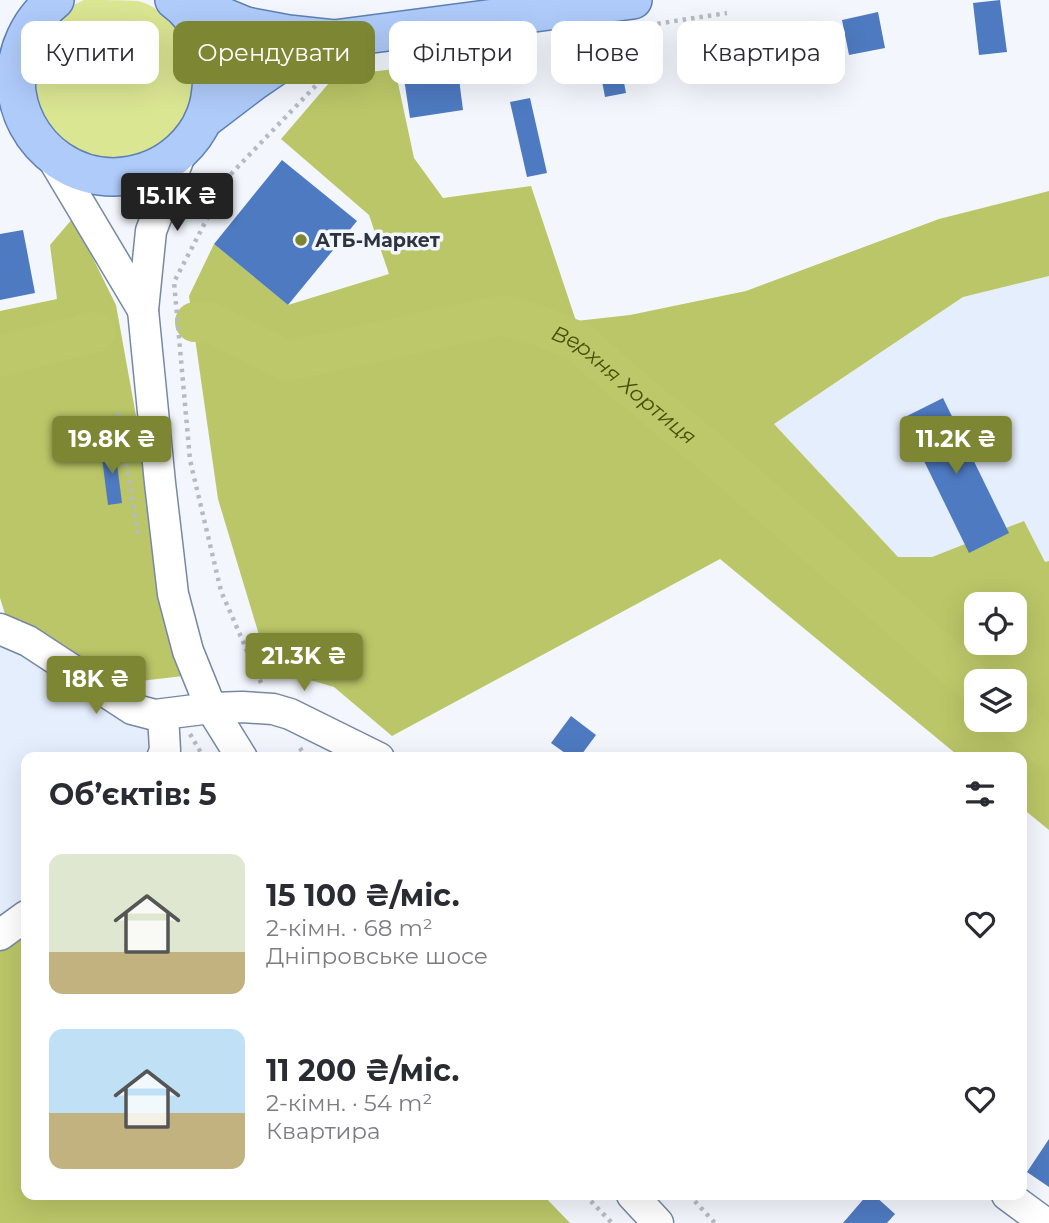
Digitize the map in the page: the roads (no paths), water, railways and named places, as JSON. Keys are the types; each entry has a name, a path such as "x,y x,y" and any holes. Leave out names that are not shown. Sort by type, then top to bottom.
{"main road":[{"path":"13,120 18,102 17,61 22,41 32,23 45,7 55,0"},
{"path":"0,74 13,120 67,166 106,177 127,176 166,163 182,150 204,120 213,78 203,36 192,18 174,0"},
{"path":"183,0 234,21"},
{"path":"375,49 639,13"},
{"path":"204,120 250,84"}],"street":[{"path":"182,150 151,231 142,310 173,594 188,651 211,709 238,752"},
{"path":"50,154 142,310"},
{"path":"0,629 28,641 132,709 163,715 178,711 242,707 273,709 290,714 367,752"},
{"path":"163,715 164,752"},
{"path":"0,934 21,919"},
{"path":"637,1200 659,1223"},
{"path":"1014,1200 1045,1223"}],"waterway":[{"name":"Верхня Хортиця","path":"195,322 209,322 288,361 502,315 541,326 579,342 712,454 964,674"},
{"name":"Верхня Хортиця","path":"0,356 95,332 85,333"},
{"name":"Верхня Хортиця","path":"1027,730 1049,749"}],"place":[{"name":"АТБ-Маркет","path":"301,240"}]}
